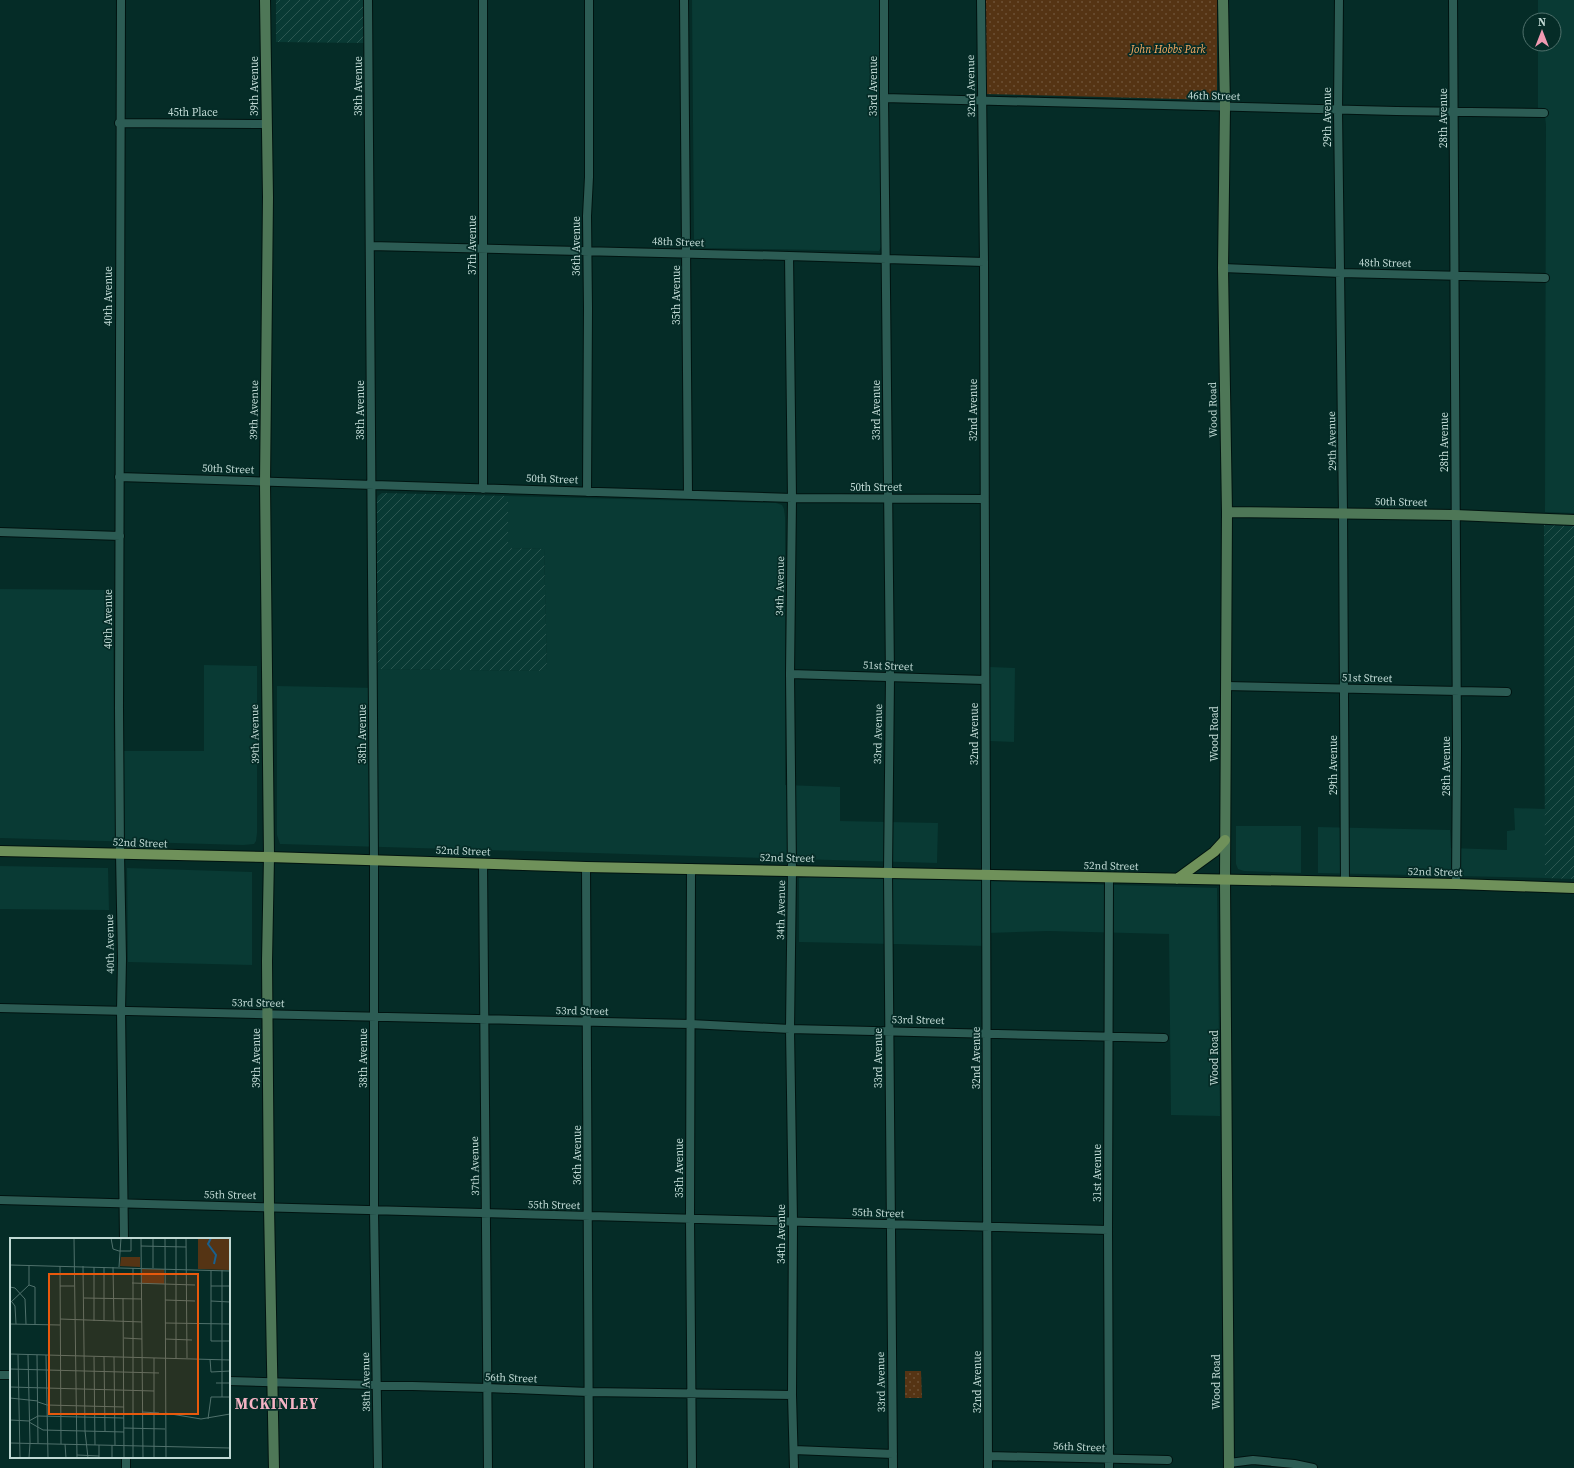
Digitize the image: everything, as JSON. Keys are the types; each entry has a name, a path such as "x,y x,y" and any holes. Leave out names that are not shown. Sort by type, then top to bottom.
{"main road":[{"path":"1176,880 1214,852 1225,840"},
{"name":"52nd Street","path":"0,851 269,857 586,867 888,872 1225,881 1456,884 1574,888"}],"street":[{"name":"40th Avenue","path":"121,0 119,708 124,1238"},
{"name":"39th Avenue","path":"265,0 268,204 265,483 269,857 269,1207 274,1468"},
{"name":"38th Avenue","path":"368,0 374,860 374,1211 378,1386 378,1468"},
{"name":"37th Avenue","path":"483,0 483,489"},
{"name":"36th Avenue","path":"587,492 587,196 589,177 589,0"},
{"name":"35th Avenue","path":"684,0 688,494"},
{"name":"33rd Avenue","path":"884,0 890,677 888,872 893,1468"},
{"name":"32nd Avenue","path":"981,0 984,262 988,1468"},
{"name":"Wood Road","path":"1223,0 1225,107 1224,268 1226,512 1225,881 1229,1466"},
{"name":"29th Avenue","path":"1339,0 1338,110 1344,513 1345,882"},
{"name":"28th Avenue","path":"1453,0 1457,691 1456,884"},
{"name":"46th Street","path":"884,98 1454,113 1544,113"},
{"name":"45th Place","path":"120,122 266,124"},
{"name":"48th Street","path":"370,246 687,253 984,262"},
{"name":"34th Avenue","path":"789,256 792,498 790,674 792,870 790,1029 793,1222 792,1395 794,1468"},
{"name":"48th Street","path":"1224,268 1340,273 1545,278"},
{"name":"50th Street","path":"119,477 265,483 792,498 984,500"},
{"name":"50th Street","path":"1226,512 1455,515 1574,520"},
{"path":"0,532 120,536"},
{"name":"51st Street","path":"790,674 985,680"},
{"name":"51st Street","path":"1226,686 1507,692"},
{"name":"37th Avenue","path":"483,863 488,1468"},
{"name":"36th Avenue","path":"586,867 589,1216 589,1468"},
{"name":"35th Avenue","path":"691,868 690,1219 692,1468"},
{"name":"31st Avenue","path":"1109,878 1109,1468"},
{"name":"53rd Street","path":"0,1008 690,1024 790,1029 1164,1038"},
{"name":"55th Street","path":"0,1200 1108,1230"},
{"name":"56th Street","path":"230,1381 588,1392 792,1395"},
{"path":"794,1450 893,1454"},
{"name":"56th Street","path":"988,1456 1168,1460"},
{"path":"1229,1466 1253,1460 1294,1464 1313,1468"}],"shaded area":[{"path":"276,0 364,0 364,43 276,42"},
{"path":"692,0 881,0 882,245 879,251 702,248 694,245"},
{"path":"1538,0 1574,0 1574,513 1545,512 1546,125 1545,116 1538,112 1538,52 1562,52 1562,12 1538,12"},
{"path":"382,493 508,496 508,548 544,549 547,671 377,669 377,499"},
{"path":"508,496 776,503 782,505 785,517 785,785 840,787 840,821 938,823 937,863 280,844 277,835 277,686 377,688 377,669 547,671 544,549 508,548"},
{"path":"1544,525 1574,526 1574,879 1545,878"},
{"path":"0,589 113,590 114,751 204,751 204,665 257,666 257,833 254,844 243,845 0,838"},
{"path":"990,667 1015,668 1014,742 990,741"},
{"path":"1514,808 1545,809 1545,878 1318,873 1318,827 1450,830 1451,848 1507,850 1507,831 1515,830"},
{"path":"1236,826 1301,826 1301,873 1244,871 1238,869 1236,864"},
{"path":"0,866 108,868 109,910 0,909"},
{"path":"127,868 252,872 252,965 128,962"},
{"path":"818,876 1217,888 1220,1116 1171,1115 1169,934 1048,931 988,933 988,946 799,942 799,878"}],"green space":[{"name":"John Hobbs Park","path":"986,0 1217,0 1217,100 985,94"},
{"path":"905,1371 921,1371 922,1398 905,1398"}],"district":[{"name":"MCKINLEY","path":"277,1403"}]}
